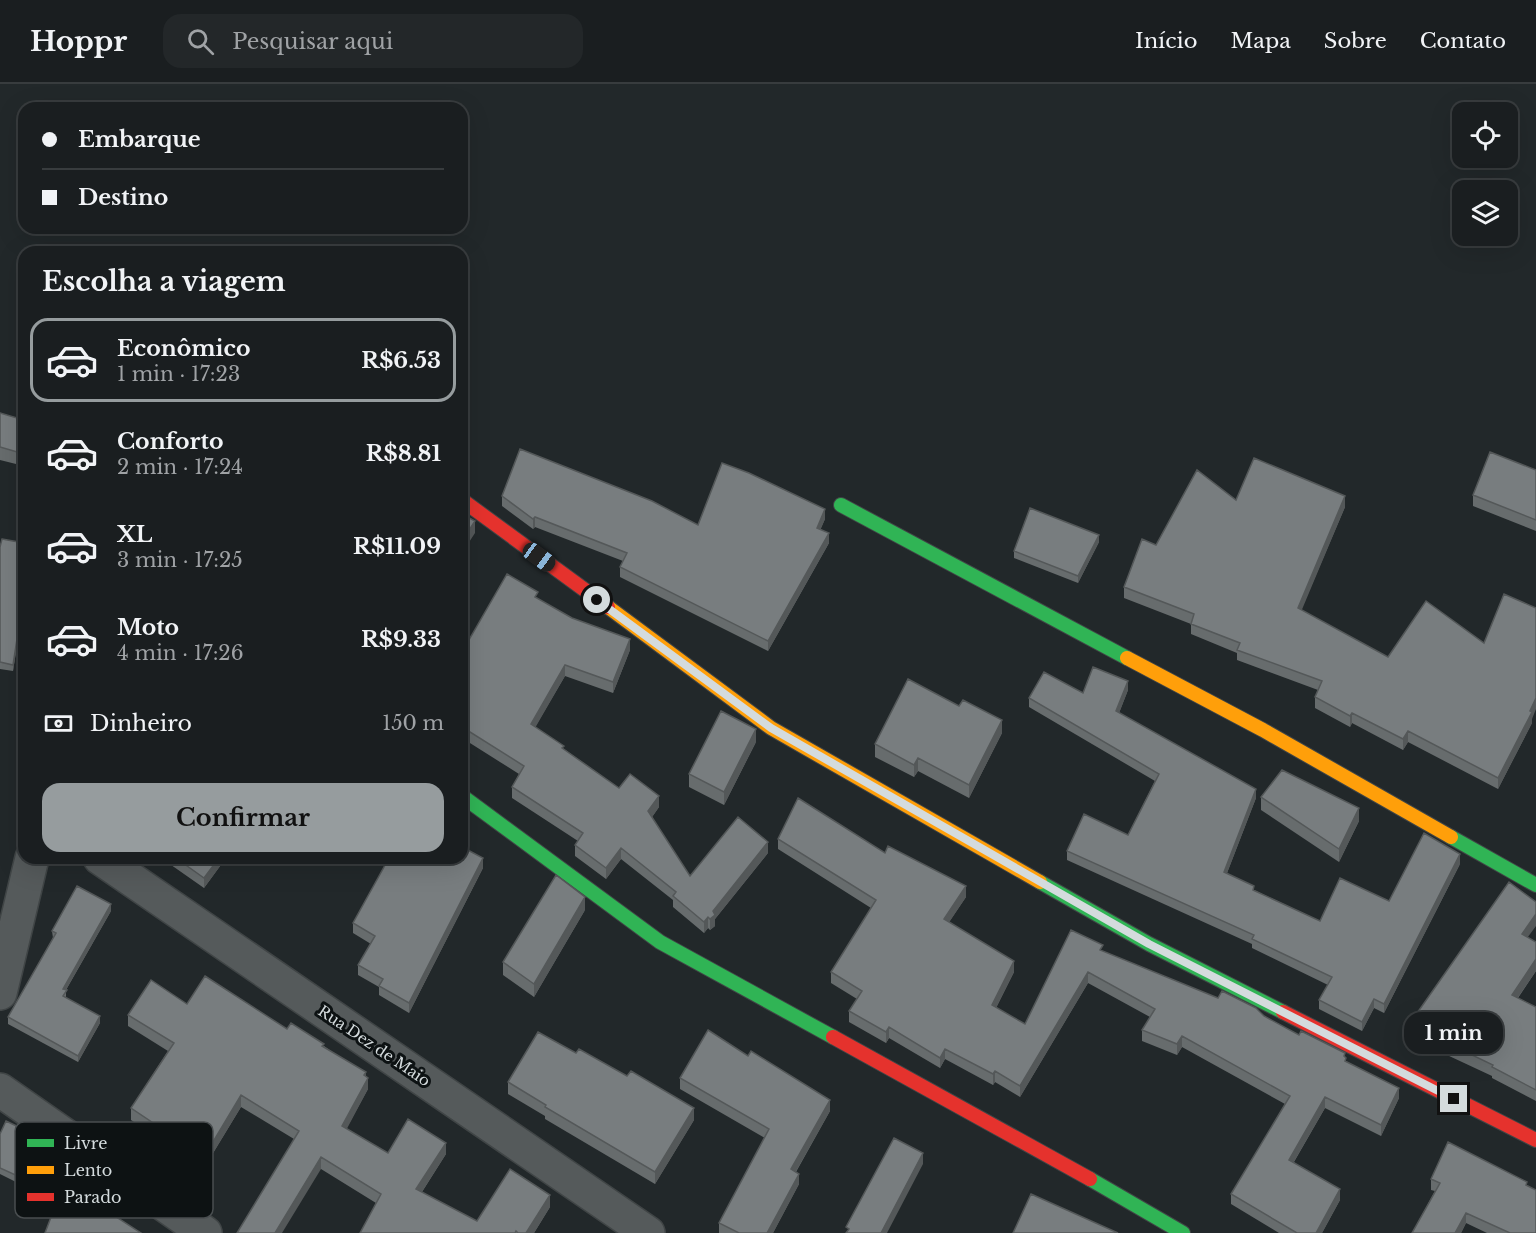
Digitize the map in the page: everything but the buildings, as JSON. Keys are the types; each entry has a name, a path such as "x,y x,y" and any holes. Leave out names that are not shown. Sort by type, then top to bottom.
{"street":[{"path":"468,504 771,728 1149,944 1536,1140"},
{"path":"841,505 1263,730 1536,885"},
{"path":"468,800 660,942 1063,1164 1183,1233"},
{"path":"0,993 31,864"},
{"name":"Rua Dez de Maio","path":"109,864 648,1233"},
{"path":"0,1090 46,1122"},
{"path":"183,1218 205,1233"}],"traffic: fast":[{"path":"841,505 1127,658"},
{"path":"468,800 660,942 833,1037"},
{"path":"1451,837 1536,885"},
{"path":"1040,882 1149,944 1283,1012"},
{"path":"1090,1179 1183,1233"}],"traffic: slow":[{"path":"608,607 771,728 1040,882"},
{"path":"1127,658 1263,730 1451,837"}],"traffic: jam":[{"path":"468,504 608,607"},
{"path":"1283,1012 1536,1140"},
{"path":"833,1037 1090,1179"}],"route":[{"path":"597,600 771,728 1149,944 1454,1099"}]}
